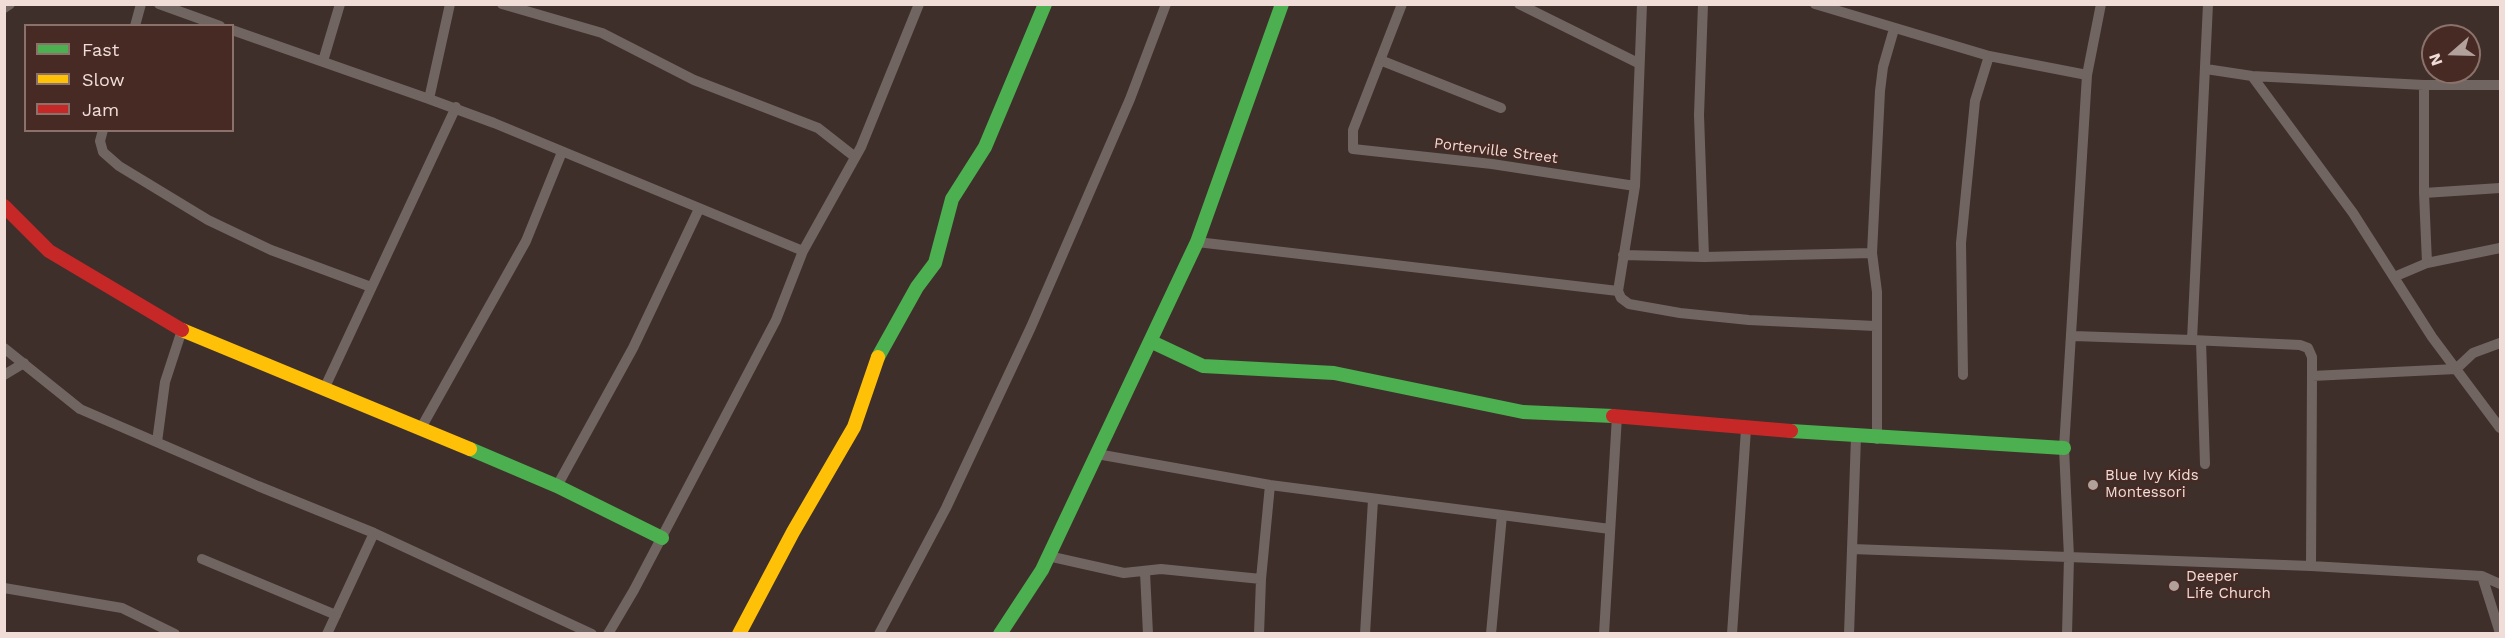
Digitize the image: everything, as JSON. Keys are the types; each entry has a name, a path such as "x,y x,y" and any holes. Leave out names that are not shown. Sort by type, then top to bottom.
{"street":[{"path":"4,8 10,4"},
{"path":"136,24 141,4"},
{"path":"159,4 214,24"},
{"path":"322,61 340,4"},
{"path":"429,99 450,4"},
{"path":"502,4 602,33 694,80 818,128 855,157"},
{"path":"608,633 662,538 776,320 802,251 855,157 919,4"},
{"path":"739,633 854,427 878,358 916,287 935,263 952,199 985,147 1045,4"},
{"path":"879,633 946,508 1031,327 1130,99 1166,4"},
{"path":"1000,633 1048,556 1152,342 1197,242 1282,4"},
{"path":"1402,4 1380,60 1501,108"},
{"path":"1519,4 1638,63"},
{"path":"1641,4 1635,186 1618,291 1621,298 1629,304 1680,313 1749,320 1875,326"},
{"path":"1703,4 1699,115 1704,257"},
{"path":"1815,4 1989,56 2087,75"},
{"path":"2067,633 2069,557 2064,448 2073,336 2087,75 2101,4"},
{"path":"2205,464 2196,340 2208,4"},
{"path":"1876,439 1876,292 1872,253 1880,91 1883,67 1894,29"},
{"path":"234,31 456,107 802,251"},
{"path":"1963,375 1961,243 1976,101 1989,56"},
{"name":"Porterville Street","path":"1380,60 1353,130 1351,141 1353,149 1492,164 1635,186"},
{"path":"2206,69 2252,76 2424,85 2500,85"},
{"path":"2252,76 2353,213 2432,337 2500,428"},
{"path":"2424,85 2424,194 2427,263"},
{"path":"325,387 456,107"},
{"path":"102,132 100,141 103,152 119,166 208,220 271,250 371,287"},
{"path":"421,428 526,241 562,152"},
{"path":"2424,194 2500,188"},
{"path":"4,206 49,250 182,330 325,387 557,486 662,538"},
{"path":"557,486 633,348 699,209"},
{"path":"1197,242 1618,291"},
{"path":"2394,277 2427,263 2500,248"},
{"path":"1623,255 1704,257 1872,253"},
{"path":"157,442 165,382 182,330"},
{"path":"2073,336 2300,345 2308,348 2312,357 2311,566"},
{"path":"1152,342 1203,366 1334,373 1523,412 1617,416 1876,439 2064,448"},
{"path":"2312,376 2456,369 2473,353 2500,343"},
{"path":"4,348 80,409 374,532 592,633"},
{"path":"4,375 24,363"},
{"path":"1604,633 1617,416"},
{"path":"1732,633 1746,429"},
{"path":"1849,633 1856,437"},
{"path":"1097,454 1270,485 1373,500 1610,528"},
{"path":"1259,633 1261,579 1270,485"},
{"path":"1365,633 1373,500"},
{"path":"1491,633 1502,515"},
{"path":"327,633 374,532"},
{"path":"1852,549 2311,566 2482,576 2500,584"},
{"path":"1048,556 1114,572 1145,572 1161,569 1261,579"},
{"path":"202,559 336,615"},
{"path":"1145,572 1148,633"},
{"path":"2482,576 2500,633"},
{"path":"4,588 122,609 175,633"}],"traffic: fast":[{"path":"878,357 917,287 935,263 952,199 985,147 1045,4"},
{"path":"1000,634 1042,570 1197,242 1282,4"},
{"path":"1152,342 1203,366 1334,373 1523,412 1613,416"},
{"path":"1791,431 2064,448"},
{"path":"470,449 557,486 662,538"}],"traffic: slow":[{"path":"182,330 470,449"},
{"path":"739,634 793,532 854,427 878,357"}],"traffic: jam":[{"path":"4,206 49,251 182,330"},
{"path":"1613,416 1791,431"}],"place":[{"name":"Blue Ivy Kids Montessori","path":"2093,485"},
{"name":"Deeper Life Church","path":"2174,586"}]}
